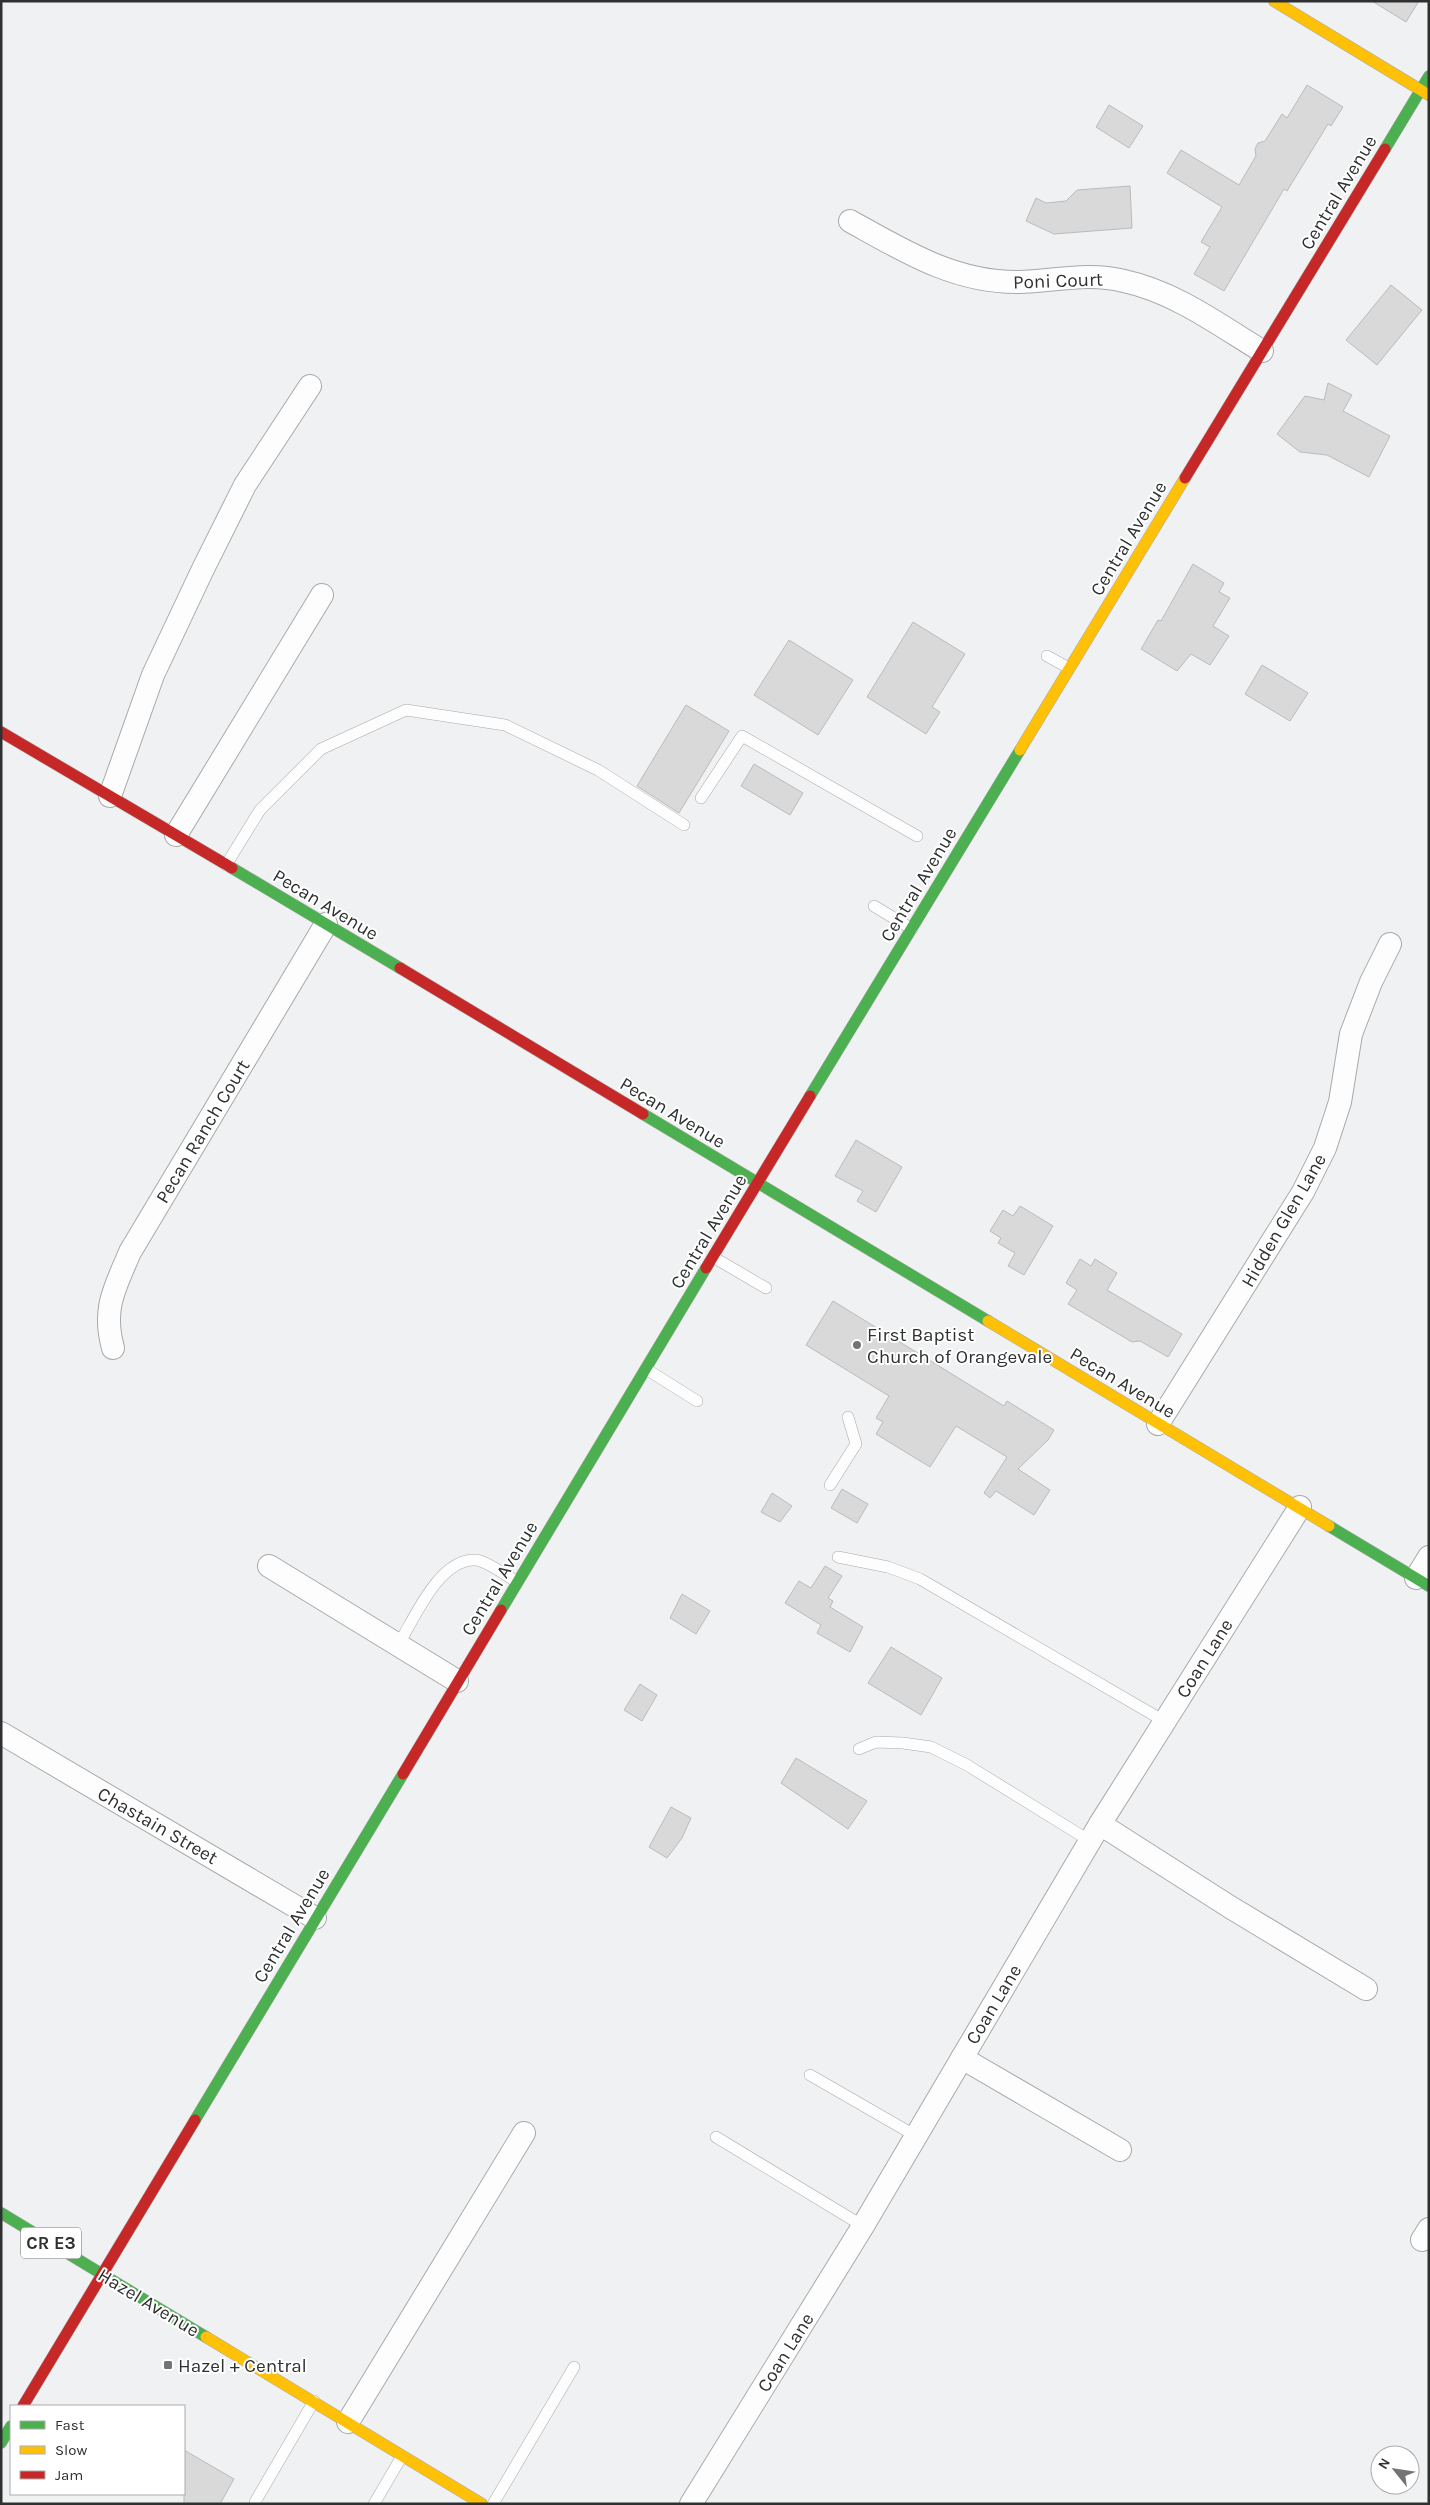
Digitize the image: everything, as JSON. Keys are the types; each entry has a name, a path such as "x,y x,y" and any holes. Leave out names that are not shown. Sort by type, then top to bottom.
{"street":[{"path":"1274,1 1424,92"},
{"name":"Central Avenue","path":"24,2405 101,2273 1068,668 1262,351 1424,92 1429,76"},
{"name":"Poni Court","path":"850,221 935,267 962,276 991,281 1020,282 1085,276 1105,277 1144,286 1182,303 1262,351"},
{"path":"110,796 153,675 203,569 245,485 310,386"},
{"path":"176,835 322,595"},
{"name":"Pecan Avenue","path":"1,732 326,924 1423,1582"},
{"name":"Pecan Ranch Court","path":"113,1348 108,1330 108,1312 111,1296 130,1252 326,924"},
{"name":"Hidden Glen Lane","path":"1158,1424 1303,1192 1325,1148 1340,1102 1351,1034 1371,982 1390,944"},
{"name":"Coan Lane","path":"692,2504 863,2226 1095,1832 1300,1507"},
{"path":"1423,1582 1429,1557"},
{"path":"269,1566 457,1682"},
{"name":"Chastain Street","path":"1,1733 315,1918"},
{"path":"1095,1832 1230,1907 1366,1989"},
{"path":"962,2058 1120,2150"},
{"path":"348,2422 524,2133"},
{"name":"Hazel Avenue","path":"1,2214 482,2504"},
{"path":"1,2442 10,2428"}],"lane":[{"path":"1047,656 1068,668"},
{"path":"226,865 260,810 321,750 406,710 505,725 598,770 684,824"},
{"path":"701,798 742,736 918,836"},
{"path":"874,906 912,929"},
{"path":"712,1257 766,1288"},
{"path":"646,1368 697,1401"},
{"path":"830,1485 856,1444 848,1417"},
{"path":"838,1557 888,1567 920,1579 1164,1721"},
{"path":"398,1645 440,1576 461,1562 477,1560 517,1582"},
{"path":"859,1750 876,1742 931,1747 1095,1832"},
{"path":"810,2075 916,2136"},
{"path":"716,2137 863,2226"},
{"path":"493,2504 574,2367"},
{"path":"254,2502 314,2401"},
{"path":"374,2504 402,2456"}],"building":[{"path":"1372,1 1419,1 1406,22"},
{"path":"1307,85 1343,107 1331,126 1328,124 1287,191 1284,189 1224,291 1194,274 1210,247 1201,242 1222,207 1167,173 1181,150 1239,185 1256,156 1255,149 1258,143 1265,141 1282,114 1287,118"},
{"path":"1109,105 1143,126 1129,148 1096,127"},
{"path":"1130,186 1132,228 1054,234 1026,221 1036,198 1046,203 1066,201 1077,190"},
{"path":"1391,285 1422,310 1377,365 1346,340"},
{"path":"1328,383 1352,395 1343,411 1390,436 1369,477 1327,455 1300,452 1277,434 1305,396 1324,400"},
{"path":"1193,564 1224,583 1219,592 1230,598 1213,626 1229,636 1210,665 1191,654 1177,671 1141,649 1158,620 1161,621"},
{"path":"913,622 965,654 932,707 940,712 926,734 867,697"},
{"path":"789,640 853,680 818,735 754,695"},
{"path":"1262,665 1308,693 1290,721 1245,694"},
{"path":"686,705 729,731 679,813 637,786"},
{"path":"754,764 803,793 790,815 741,786"},
{"path":"856,1140 902,1167 876,1212 857,1201 863,1191 835,1176"},
{"path":"1020,1206 1053,1226 1024,1275 1008,1266 1015,1253 998,1243 1001,1238 990,1231 1003,1210 1013,1216"},
{"path":"1080,1259 1091,1266 1095,1259 1117,1273 1107,1290 1182,1334 1168,1357 1140,1341 1132,1342 1068,1304 1077,1290 1066,1283"},
{"path":"833,1301 1004,1406 1007,1401 1054,1430 1048,1440 1018,1469 1050,1490 1034,1515 996,1491 990,1498 984,1493 1007,1457 956,1426 930,1467 876,1434 883,1422 876,1418 889,1396 806,1345"},
{"path":"842,1489 868,1504 857,1523 831,1508"},
{"path":"772,1493 792,1506 780,1522 761,1512"},
{"path":"825,1566 842,1576 828,1598 833,1601 830,1607 863,1627 850,1652 817,1633 821,1625 785,1603 799,1581 811,1588"},
{"path":"682,1594 710,1611 696,1634 670,1618"},
{"path":"891,1647 942,1678 921,1715 868,1683"},
{"path":"640,1684 657,1695 642,1721 624,1710"},
{"path":"796,1758 867,1801 848,1829 781,1783"},
{"path":"671,1807 691,1818 682,1838 667,1858 649,1847"},
{"path":"185,2451 234,2479 220,2504 184,2504"}],"traffic: fast":[{"path":"1385,149 1429,76"},
{"path":"810,1096 1020,750"},
{"path":"232,868 400,968"},
{"path":"643,1114 988,1321"},
{"path":"501,1610 706,1268"},
{"path":"1329,1526 1429,1586"},
{"path":"195,2120 403,1774"},
{"path":"1,2213 206,2337"},
{"path":"1,2443 10,2428"}],"traffic: slow":[{"path":"1274,1 1429,95"},
{"path":"1020,750 1185,478"},
{"path":"988,1321 1329,1526"},
{"path":"206,2337 482,2504"}],"traffic: jam":[{"path":"1185,478 1385,149"},
{"path":"1,732 232,868"},
{"path":"400,968 643,1114"},
{"path":"706,1268 810,1096"},
{"path":"403,1774 501,1610"},
{"path":"24,2405 195,2120"}],"place":[{"name":"First Baptist Church of Orangevale","path":"857,1345"},
{"name":"Hazel + Central","path":"168,2365"}]}
